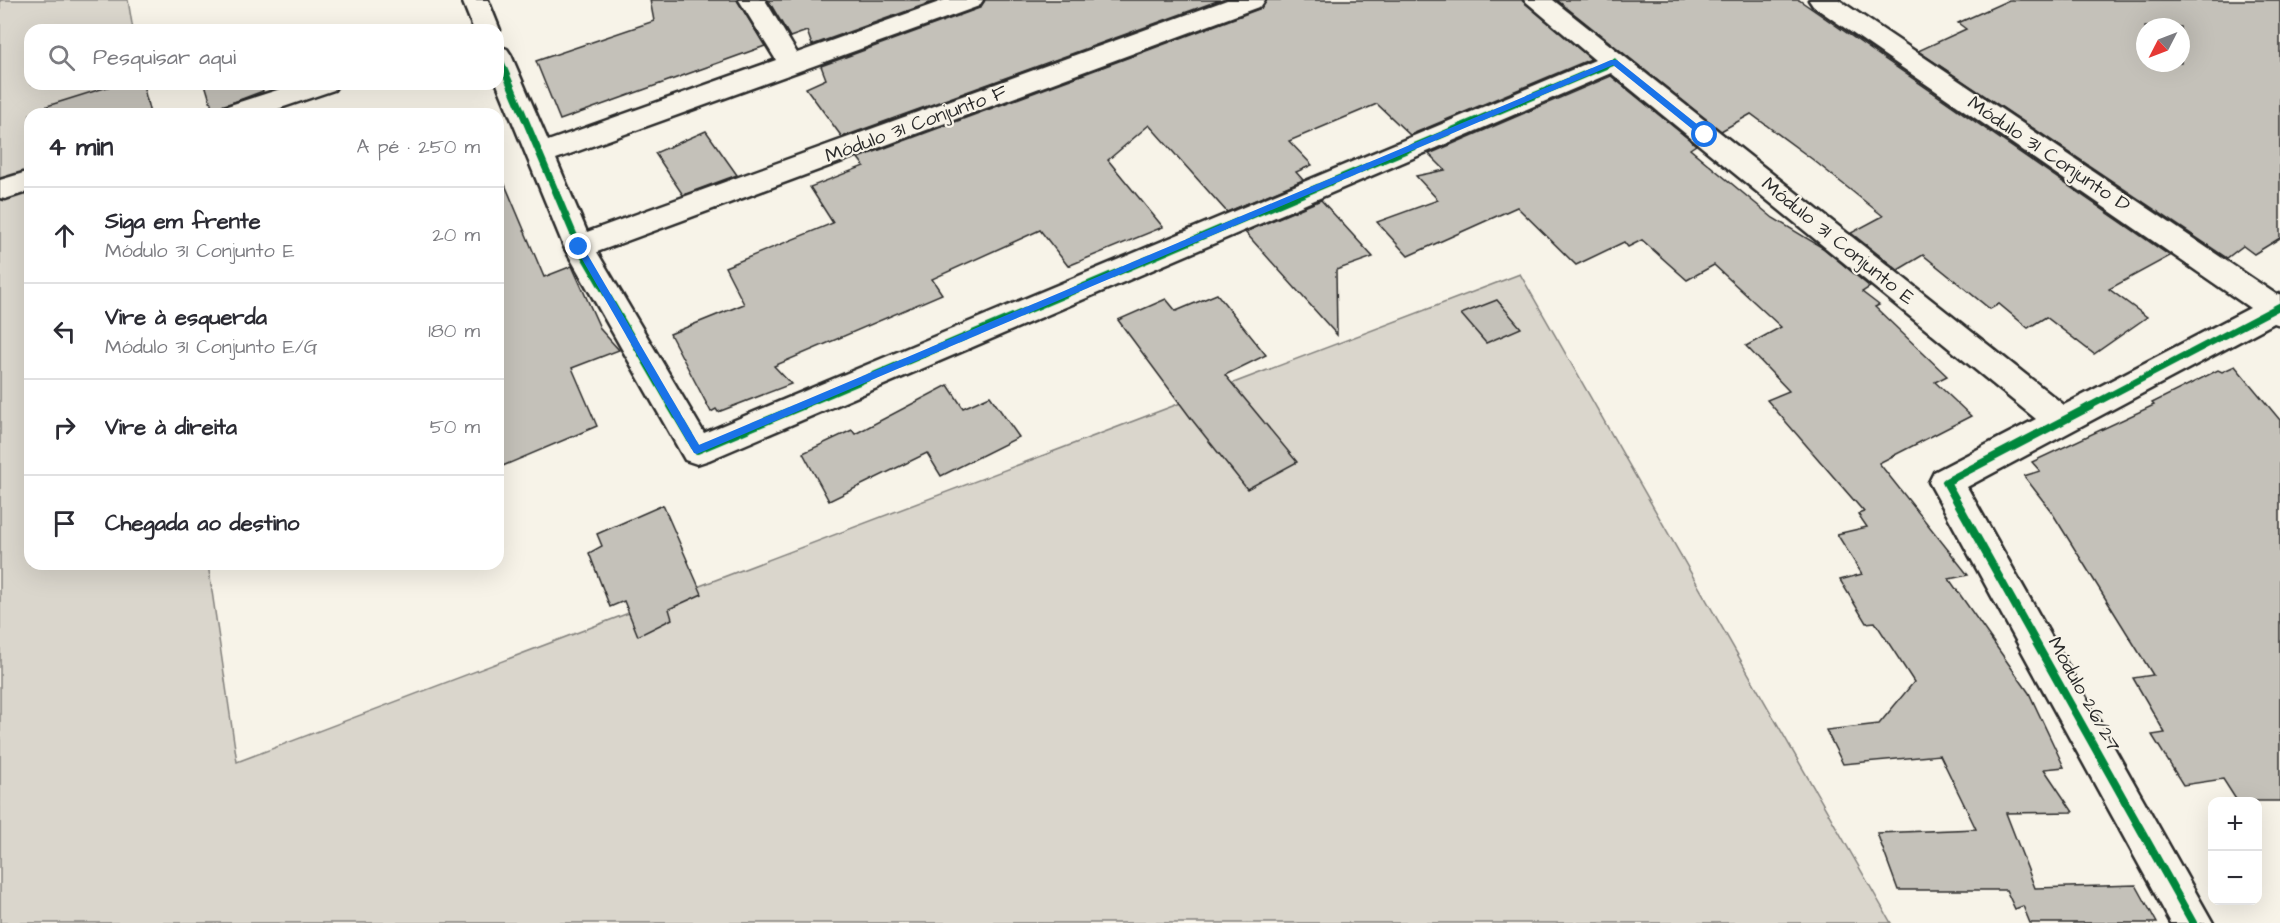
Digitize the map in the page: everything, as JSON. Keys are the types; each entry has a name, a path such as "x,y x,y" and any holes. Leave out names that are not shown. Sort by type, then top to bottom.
{"street":[{"path":"475,0 485,24"},
{"path":"752,0 791,64"},
{"path":"540,154 970,0"},
{"name":"Módulo 31 Conjunto F","path":"579,247 1252,0"},
{"name":"Módulo 31 Conjunto E","path":"1537,0 2061,421"},
{"name":"Módulo 31 Conjunto D","path":"1822,0 2279,309"},
{"path":"504,69 579,247 697,450 1614,62"},
{"path":"252,108 307,90"},
{"path":"2061,421 2279,309"},
{"name":"Módulo 26/27","path":"2061,421 1946,482 2193,923"}],"shaded area":[{"path":"0,0 128,0 132,24 24,24 24,90 141,90 143,108 24,108 24,570 209,570 237,762 1520,274 1891,923 0,923"}],"building":[{"path":"650,0 737,0 765,46 560,120 536,61 654,21"},
{"path":"768,0 938,0 812,45 807,31 790,37"},
{"path":"985,0 1220,0 842,137 806,88 826,79 821,66 980,8"},
{"path":"1267,0 1522,0 1591,59 1410,135 1377,104 1289,141 1312,165 1296,172 1303,180 1227,212 1149,125 1108,160 1163,227 1068,266 1040,230 932,279 942,294 774,366 791,384 718,412 716,409 711,412 670,334 744,304 725,267 833,223 810,187 864,166 858,158 1262,8"},
{"path":"1557,0 1799,0 2170,256 2109,289 2147,317 2094,354 2046,317 2028,328 1999,304 1990,309 1923,255 1898,270 1851,233 1883,216 1812,159 1751,114 1721,131"},
{"path":"2009,0 2280,0 2280,238 2254,254 2243,246 2227,258 1918,51 1966,29 1958,23"},
{"path":"1611,76 1696,145 1690,149 1773,218 1823,248 1870,287 1862,292 1879,305 1875,307 1947,376 1935,382 1971,416 1879,463 1968,575 1949,579 2029,693 2064,767 2044,769 2073,812 2006,813 2035,888 2136,885 2157,923 2030,923 2023,906 2015,909 2006,890 1898,890 1877,833 1976,829 1940,755 1843,764 1826,730 1879,724 1914,682 1875,622 1866,623 1840,580 1862,574 1837,534 1867,527 1858,514 1864,512 1767,400 1789,391 1746,346 1781,327 1714,265 1687,280 1642,240 1628,247 1624,242 1576,265 1517,207 1408,256 1377,222 1438,200 1416,176 1445,170 1429,154"},
{"path":"98,90 144,90 149,108 47,108 47,106"},
{"path":"207,90 263,90 218,108 212,108"},
{"path":"706,131 737,175 683,195 655,153"},
{"path":"504,182 544,277 572,266 601,330 619,350 572,368 597,426 504,465"},
{"path":"1321,200 1373,257 1336,270 1337,335 1245,232"},
{"path":"1217,294 1266,355 1225,375 1297,462 1247,489 1118,320 1166,299 1176,311"},
{"path":"1497,300 1521,328 1486,343 1461,314"},
{"path":"2235,366 2280,420 2280,801 2262,801 2262,797 2234,797 2223,779 2183,785 2152,735 2165,733 2133,678 2153,675 2051,511 2024,476 2040,471 2032,462 2154,405 2152,403 2218,370 2222,372"},
{"path":"948,385 963,408 990,396 1019,437 941,476 927,453 829,501 803,453 852,430 855,434"},
{"path":"663,505 702,594 669,609 672,619 638,636 624,601 610,607 589,553 602,546 597,534"}],"cycle path":[{"path":"504,69 579,247 697,450 1614,62"},
{"path":"2193,923 1946,482 2280,306"}],"route":[{"path":"579,247 697,450 1614,62 1705,135"}]}
